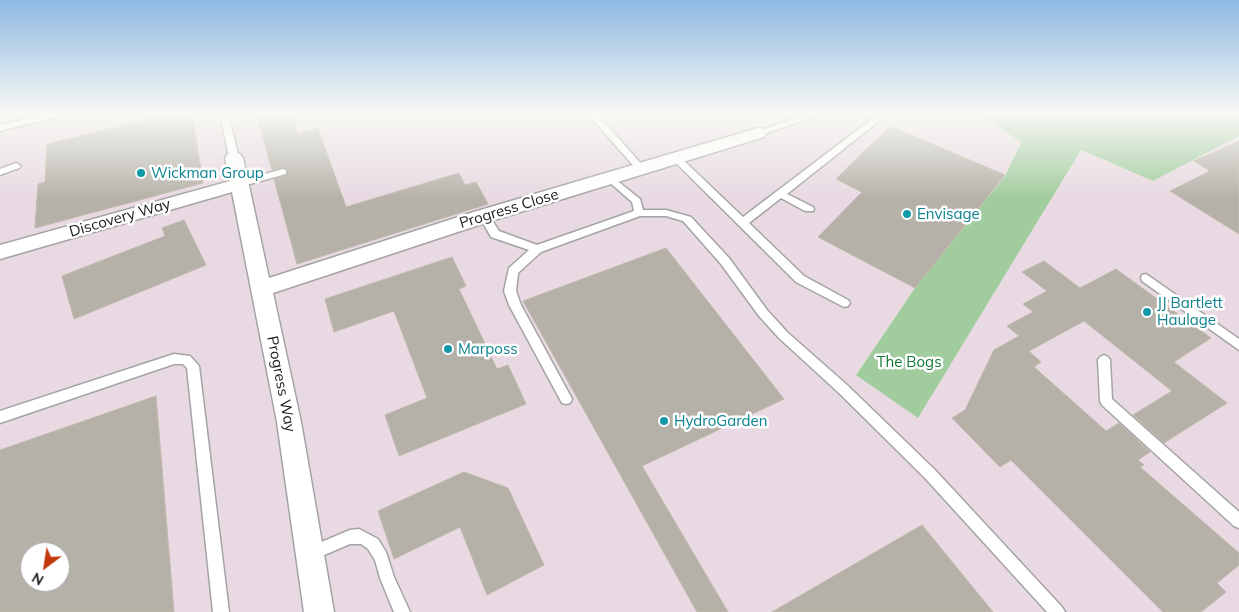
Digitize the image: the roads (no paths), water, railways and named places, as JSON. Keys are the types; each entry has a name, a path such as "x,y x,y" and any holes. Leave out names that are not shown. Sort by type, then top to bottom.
{"street":[{"name":"Progress Close","path":"261,289 484,216 730,142"},
{"name":"Progress Way","path":"234,158 289,422 319,612"},
{"name":"Discovery Way","path":"0,252 239,184"}],"lane":[{"path":"230,142 234,158"},
{"path":"617,142 641,168"},
{"path":"743,223 847,142"},
{"path":"676,158 800,279 844,303"},
{"path":"0,172 16,166"},
{"path":"239,184 283,172"},
{"path":"610,178 637,201 639,213"},
{"path":"780,194 810,209"},
{"path":"566,399 515,305 510,291 513,271 537,249 639,213 666,213 687,219 725,261 763,313 783,335 844,389 930,474 1057,612"},
{"path":"484,216 494,234 537,249"},
{"path":"1146,278 1239,345"},
{"path":"0,417 174,359 186,359 193,366 221,612"},
{"path":"1104,360 1106,401 1239,521"},
{"path":"310,554 350,537 360,536 366,539 373,544 381,557 402,612"}],"place":[{"name":"Wickman Group","path":"141,173"},
{"name":"Envisage","path":"907,214"},
{"name":"JJ Bartlett Haulage","path":"1147,312"},
{"name":"Marposs","path":"448,349"},
{"name":"HydroGarden","path":"664,421"}],"park label":[{"name":"The Bogs","path":"909,362"}]}
